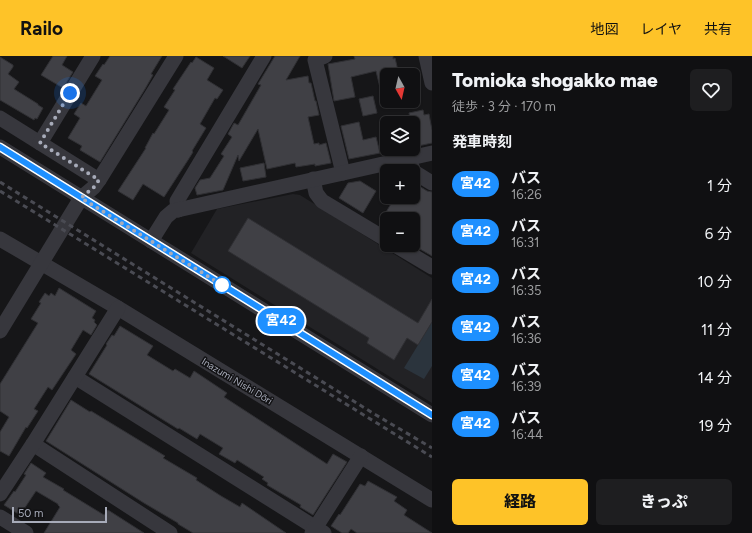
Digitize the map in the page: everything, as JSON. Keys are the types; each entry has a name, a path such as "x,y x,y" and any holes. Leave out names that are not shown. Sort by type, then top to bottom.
{"street":[{"path":"40,143 94,56"},
{"path":"0,331 81,198 94,187 99,180 176,56"},
{"path":"178,210 177,201 264,56"},
{"path":"325,56 315,60 343,173"},
{"path":"426,56 432,83"},
{"path":"0,118 99,180"},
{"path":"0,147 432,415"},
{"path":"151,241 166,217 173,211 432,154"},
{"path":"409,158 414,172 432,183"},
{"path":"313,179 316,193 322,201 380,236"},
{"name":"Inazumi Nishi Dōri","path":"0,238 118,308 432,500"},
{"path":"407,252 432,267"},
{"path":"3,484 33,444 118,308"},
{"path":"76,377 317,531 361,456"},
{"path":"33,444 170,533"},
{"path":"0,517 26,533"}],"shaded area":[{"path":"293,194 300,195 380,245 380,252 391,252 432,278 432,403 191,253 217,209"},
{"path":"432,322 432,366 424,379 404,368"}],"building":[{"path":"53,56 67,56 62,65 73,72 63,88 41,75"},
{"path":"110,56 162,56 151,74 153,75 145,89 100,162 80,150 82,146 68,138 80,118 74,114 81,103 86,106 102,80 95,76"},
{"path":"223,56 250,56 242,68"},
{"path":"275,56 300,56 286,80 308,76 319,115 308,117 314,144 319,143 319,145 326,143 331,163 296,167 295,163 267,169 258,129 239,161 238,155 223,190 197,195 195,188 200,180 210,178 224,156 221,154 232,137 228,134 234,123 238,125 261,85 258,84"},
{"path":"354,56 393,56 397,68 380,68 380,88 376,71 351,77 355,97 334,101 328,64 355,59"},
{"path":"0,57 13,65 8,74 19,82 14,89 43,108 37,119 35,118 34,120 0,100"},
{"path":"196,57 214,68 207,80 223,90 217,99 215,98 200,124 206,128 192,151 193,152 164,197 143,184 133,200 118,191 146,148 153,133 154,134 169,110 164,107 175,90 173,89"},
{"path":"373,96 377,113 363,116 359,99"},
{"path":"423,110 424,115 429,114 432,130 432,143 420,146 420,116 410,116 409,113"},
{"path":"359,122 363,140 376,137 380,153 349,159 341,126"},
{"path":"264,163 266,177 243,181 240,168"},
{"path":"360,181 376,191 363,213 339,198 348,183"},
{"path":"420,186 432,192 432,256 420,249 420,212 386,212 391,204 420,204"},
{"path":"248,218 418,323 432,299 432,322 418,345 407,338 394,360 367,343 369,338 228,251"},
{"path":"59,288 96,311 92,318 95,320 94,322 97,325 91,335 83,330 71,350 76,354 52,390 48,387 34,409 38,411 27,428 26,427 9,456 0,451 0,432 9,417 0,411 0,384 38,323 31,319 41,303 39,302 45,293 49,296 51,293 55,296"},
{"path":"120,326 153,346 147,355 173,371 175,369 190,378 194,371 227,393 224,397 327,464 333,454 347,462 313,515 300,507 301,505 267,485 268,483 262,479 264,477 237,460 235,463 219,454 223,448 200,434 197,439 179,428 178,429 89,374 107,345 106,344 112,335 114,336"},
{"path":"71,400 165,456 163,458 197,478 196,480 221,496 240,507 242,503 286,533 193,533 144,503 46,441"},
{"path":"31,463 46,473 43,477 64,489 63,490 104,515 108,510 144,533 44,533 60,507 58,504 36,491 20,515 4,505 26,475 24,474"},
{"path":"368,481 397,497 394,501 407,510 404,515 432,533 357,533 351,529 348,533 342,533 331,526 360,484 365,486"}],"railway":[{"path":"0,182 376,415 432,448"},
{"path":"0,191 432,457"}],"bus line":[{"name":"宮42","path":"0,147 432,415"}],"route":[{"path":"70,93 40,143 99,180 94,187 81,198 222,285"}]}
